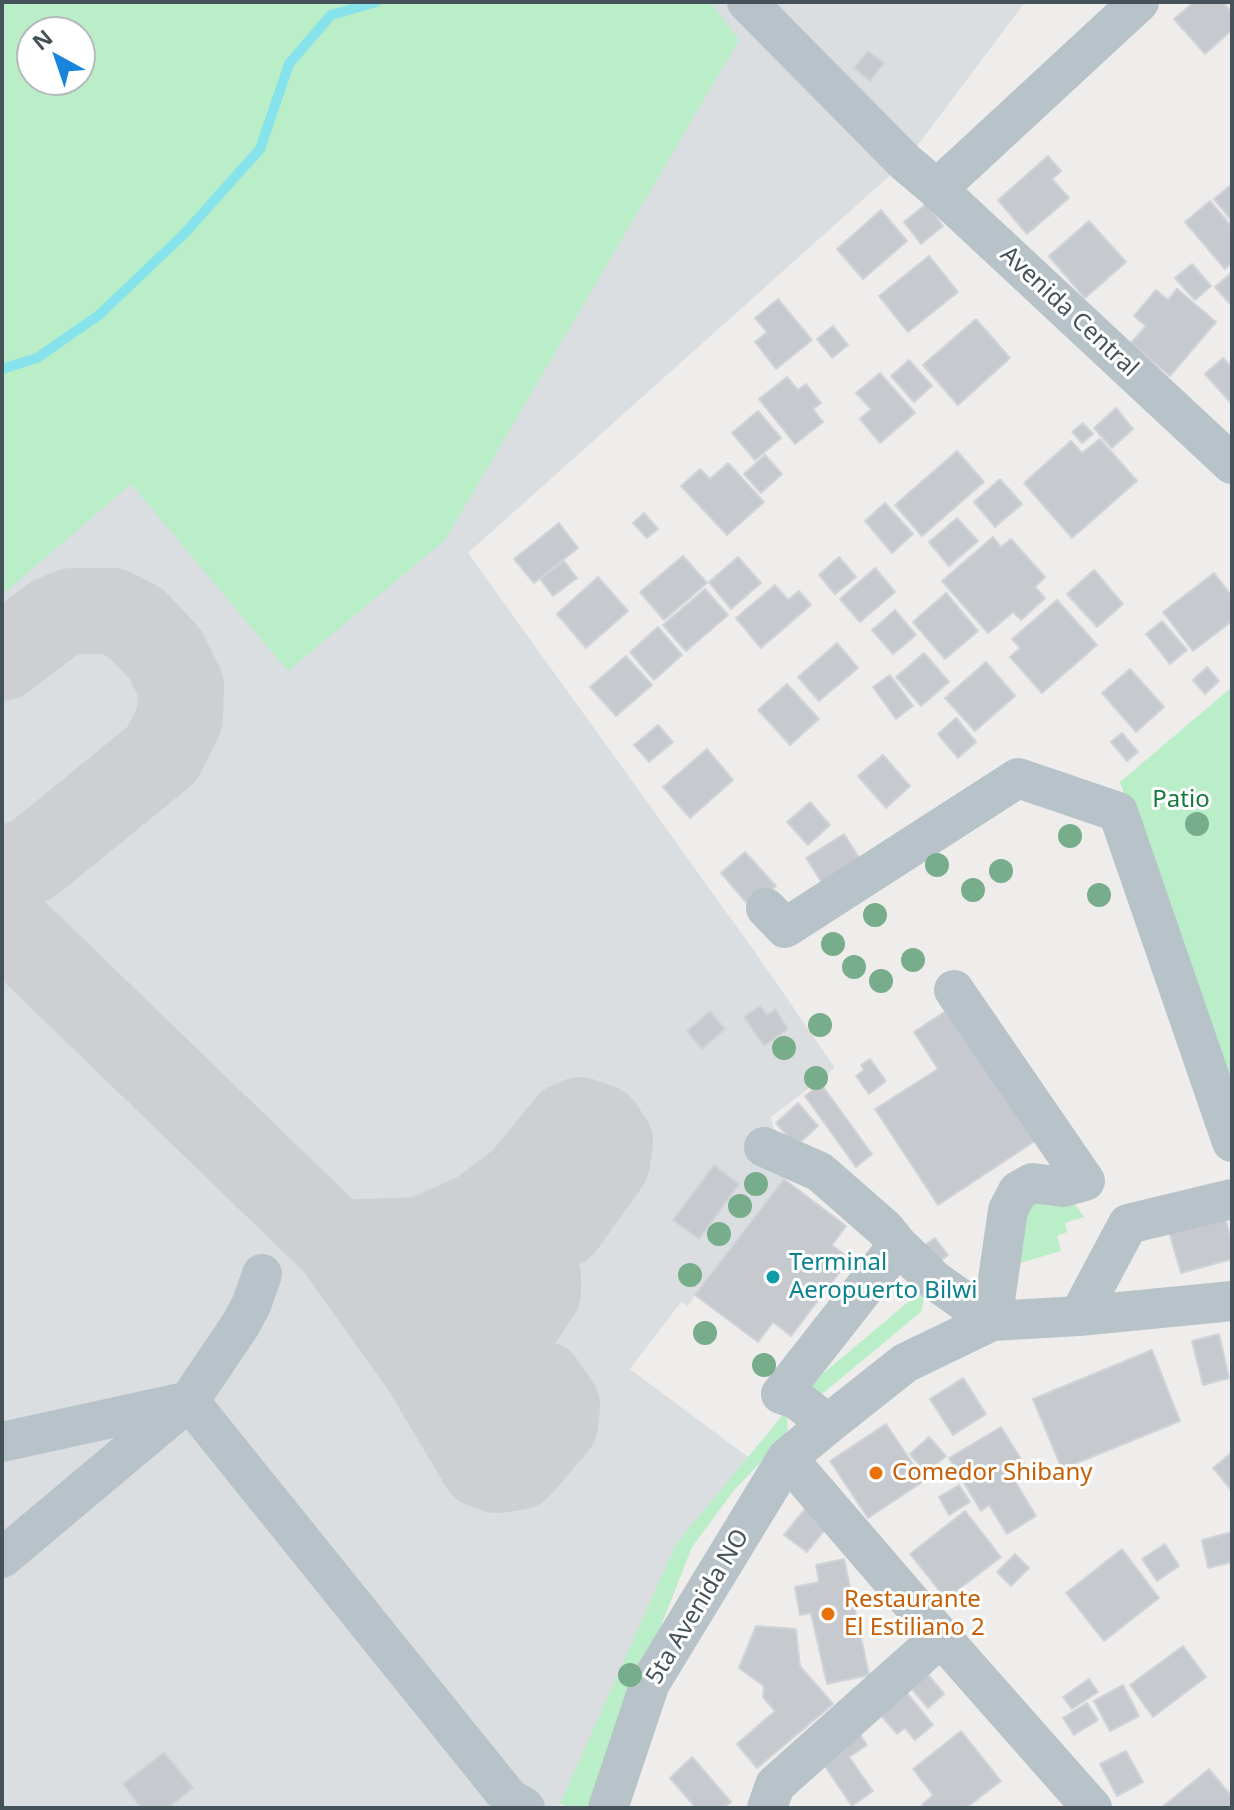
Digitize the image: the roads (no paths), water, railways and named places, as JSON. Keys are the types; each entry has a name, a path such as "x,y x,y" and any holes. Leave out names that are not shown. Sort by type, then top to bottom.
{"street":[{"name":"Avenida Central","path":"747,2 905,162 1232,464"},
{"path":"937,189 1139,2"},
{"path":"766,908 785,928 1018,778 1118,812 1232,1142"},
{"path":"954,990 1085,1181 1063,1187 1032,1183 1018,1191 1008,1210 992,1321"},
{"path":"764,1147 820,1172 885,1229 934,1280 992,1321 1232,1301"},
{"path":"1079,1316 1128,1224 1232,1199"},
{"path":"828,1424 796,1399 781,1394 898,1245"},
{"path":"2,1558 189,1401 241,1324 262,1274"},
{"name":"5ta Avenida NO","path":"608,1808 650,1683 787,1458 905,1363 992,1321"},
{"path":"2,1442 189,1401"},
{"path":"189,1401 509,1798 525,1808"},
{"path":"787,1458 1092,1808"},
{"path":"767,1808 775,1785 941,1637"}],"waterway":[{"path":"2,369 37,358 99,315 185,233 260,149 289,64 331,15 376,2"}],"place":[{"name":"Terminal Aeropuerto Bilwi","path":"773,1277"},
{"name":"Comedor Shibany","path":"876,1473"},
{"name":"Restaurante El Estiliano 2","path":"828,1614"}],"park label":[{"name":"Patio","path":"1181,800"}]}
